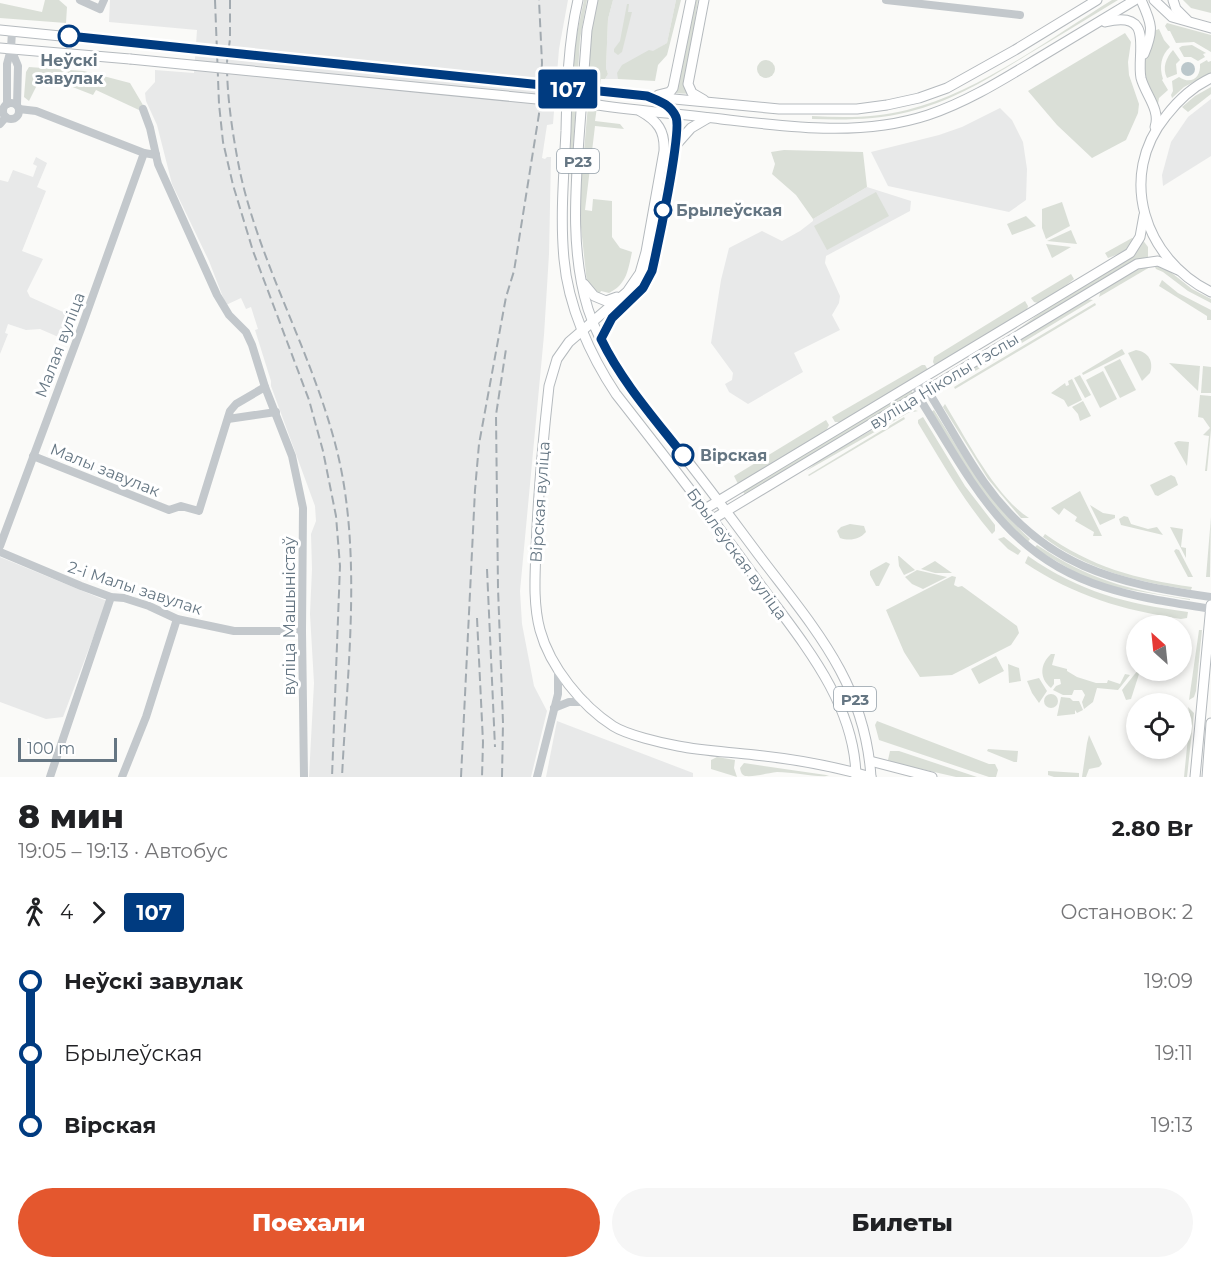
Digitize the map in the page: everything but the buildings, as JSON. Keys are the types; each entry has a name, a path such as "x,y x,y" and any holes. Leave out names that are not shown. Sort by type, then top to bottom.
{"main road":[{"name":"Р23","path":"578,0 569,60 563,215 566,276 582,329"},
{"name":"Р23","path":"593,0 587,30 574,212 582,282 593,320"},
{"path":"647,96 667,93 673,88 691,0"},
{"path":"704,0 688,84 692,93 698,98 710,102"},
{"path":"0,30 600,92 779,109 836,110 887,105 919,98 946,88 1097,0"},
{"path":"0,48 598,105 708,118 856,129 897,123 956,104 1007,77 1135,0"},
{"path":"1141,0 1151,21 1152,29 1151,38 1142,59"},
{"path":"1154,0 1172,17 1211,28"},
{"path":"1173,0 1176,9 1187,20"},
{"path":"1091,27 1122,19 1133,24 1141,34 1140,74 1156,111 1157,121 1145,150 1142,167 1141,199 1144,215 1159,245 1178,270 1198,286 1211,292"},
{"path":"1153,132 1182,96 1211,78"},
{"path":"601,339 612,318 639,294 649,277 653,264 675,146 677,122 675,114 667,105 647,96"},
{"path":"582,329 631,288 640,273 646,252 664,151 664,138 661,129 650,116 640,111"},
{"path":"675,146 691,128 708,118"},
{"name":"вуліца Ніколы Тэслы","path":"705,509 1130,253 1140,237 1144,215"},
{"name":"вуліца Ніколы Тэслы","path":"729,515 740,502 1137,264 1158,261 1178,270"},
{"path":"582,282 594,296 606,301 631,288"},
{"name":"Брылеўская вуліца","path":"593,320 613,362 634,393 710,489 722,498 729,515 825,642 846,678 861,717 871,777"},
{"name":"Брылеўская вуліца","path":"582,329 616,394 713,519 809,651 830,686 850,735 856,775"},
{"name":"Вірская вуліца","path":"582,329 565,346 552,374 537,518 535,604 540,630 558,671 586,702 613,726 679,746 757,755 871,777"},
{"path":"713,519 729,515"},
{"path":"769,597 783,587"},
{"path":"1195,777 1211,608"},
{"path":"1207,777 1211,723"},
{"path":"870,761 932,777"}],"street":[{"path":"80,0 100,9 104,0"},
{"path":"886,0 1020,15"},
{"path":"6,117 4,112 7,104 7,64 12,31"},
{"path":"6,117 16,118 19,113 18,66 11,49"},
{"path":"7,104 36,111 144,153 156,155"},
{"name":"вуліца Машыністаў","path":"143,109 156,155 217,295 229,315 246,332 252,345 265,387 292,456 303,508 304,777"},
{"path":"0,124 6,117"},
{"name":"Малая вуліца","path":"0,546 144,153"},
{"path":"1211,597 1125,582 1080,565 1053,550 1015,519 993,494 924,385 917,383 918,396 976,490 1005,526 1028,548 1062,570 1105,588 1211,608"},
{"name":"Малы завулак","path":"33,456 169,510 181,506 199,511 230,411 236,404 265,387"},
{"path":"228,419 276,412"},
{"name":"2-і Малы завулак","path":"0,552 111,597 132,600 177,619 234,631 302,631"},
{"path":"50,777 111,597"},
{"path":"122,777 146,717 177,619"},
{"path":"537,777 560,684 558,671"},
{"path":"554,708 569,702 586,702"}],"shaded area":[{"path":"45,0 59,0 67,7 66,23 0,18 0,3 42,12"},
{"path":"110,0 568,0 559,49 553,124 547,125 542,158 551,157 549,254 544,335 520,591 522,624 534,686 547,711 531,777 309,777 314,683 310,614 311,534 316,521 315,506 271,386 251,307 246,309 241,298 226,305 209,261 172,184 157,125 146,101 145,93 155,82 155,70 194,73 197,30 109,22"},
{"path":"584,0 587,0 580,39 571,185 570,132 575,43"},
{"path":"598,0 613,0 608,19 606,68 608,74 605,79 601,79 595,121 620,124 624,129 595,126 585,210 592,211 593,199 612,201 612,237 620,248 632,252 628,271 620,285 609,293 601,291 599,295 587,283 579,209 589,93 589,46"},
{"path":"613,0 676,0 667,43 618,73 618,79 605,79 608,74 606,68 608,19"},
{"path":"676,0 681,0 667,55 658,65 655,81 618,79 617,73 622,65 667,43"},
{"path":"696,0 698,0 687,75 692,94 671,93 679,82"},
{"path":"1112,0 1118,0 984,81 940,102 884,117 812,119 812,116 884,115 933,102 987,78"},
{"path":"1183,0 1211,0 1211,13 1191,8"},
{"path":"627,4 629,4 628,12 632,12 622,52 618,55 614,49 620,41"},
{"path":"1167,23 1211,35 1211,52 1194,42 1176,43 1165,26"},
{"path":"1159,29 1170,47 1163,57 1161,66 1162,80 1168,90 1159,98 1158,104 1144,76 1144,63 1156,30"},
{"path":"1125,33 1131,42 1129,75 1139,104 1138,113 1126,140 1092,158 1057,125 1028,91"},
{"path":"1192,45 1206,53 1203,54 1205,57 1198,61 1191,57 1184,57 1179,48"},
{"path":"1173,50 1180,60 1176,64 1177,74 1167,78 1166,63"},
{"path":"766,60 772,63 775,69 772,75 766,78 760,75 757,69 760,63"},
{"path":"1207,60 1211,61 1211,73 1184,87 1172,98 1172,81 1179,77 1187,80 1194,79 1199,73 1200,64"},
{"path":"1185,62 1191,62 1195,69 1191,76 1185,76 1181,72 1181,66"},
{"path":"29,67 84,71 130,83 143,105 139,110 96,90 93,95 42,75 29,101 24,97 26,72"},
{"path":"1211,87 1211,94 1188,112 1182,107 1195,96"},
{"path":"1211,99 1211,156 1163,186 1162,175 1171,142 1188,117"},
{"path":"1000,108 1012,120 1023,142 1027,169 1026,200 1009,212 888,186 871,152 939,135 962,127"},
{"path":"784,150 863,152 867,187 813,219 796,195 772,174 775,164 771,152"},
{"path":"36,157 47,163 37,187 46,191 22,251 43,259 27,291 30,297 72,316 63,339 40,329 26,330 8,324 5,333 8,334 0,354 0,180 8,182 13,170 33,177 37,166 33,164"},
{"path":"867,187 911,201 910,211 826,256 825,263 840,296 832,315 840,330 794,353 803,372 748,404 729,392 725,384 732,380 733,373 711,343 721,280 729,248 762,231 782,241 800,231 813,219"},
{"path":"876,192 889,216 827,250 814,226"},
{"path":"1062,202 1070,226 1046,239 1042,228 1042,209"},
{"path":"1026,216 1036,226 1012,235 1007,224"},
{"path":"1071,230 1077,244 1047,241"},
{"path":"1132,238 1136,240 1127,251 1108,258 1105,253"},
{"path":"1142,239 1148,247 1148,257 1139,259 1017,333 1016,331 1040,313 1133,254"},
{"path":"1046,244 1071,247 1052,258"},
{"path":"1154,265 1168,270 1192,289 1211,299 1211,303 1188,291 1156,269"},
{"path":"1143,266 1150,267 1099,297 1101,290"},
{"path":"1071,274 1074,279 1058,292 1038,303 1031,298"},
{"path":"1162,280 1178,293 1211,310 1211,320 1207,320 1207,316 1159,286"},
{"path":"1086,299 1093,300 952,385 950,381"},
{"path":"1025,301 1028,306 1027,310 935,366 934,357"},
{"path":"1095,303 1096,305 955,389 954,387"},
{"path":"1122,349 1125,354 1083,375 1082,373"},
{"path":"1136,350 1144,353 1150,361 1150,373 1142,381 1128,353"},
{"path":"1120,359 1136,390 1120,398 1104,367"},
{"path":"1169,363 1200,366 1198,391"},
{"path":"925,365 928,370 841,422 835,422 832,417"},
{"path":"1203,366 1211,367 1211,393 1201,393"},
{"path":"1103,371 1117,399 1100,408 1086,380"},
{"path":"1080,375 1091,395 1085,398 1074,378"},
{"path":"1072,379 1082,400 1068,407 1064,400 1051,393 1065,383 1066,386 1069,385 1068,381"},
{"path":"911,390 913,393 745,495 742,490"},
{"path":"1200,395 1211,396 1211,430 1207,471 1205,471 1209,436 1203,435 1210,428 1203,418 1198,417"},
{"path":"1083,401 1091,416 1080,421 1072,407"},
{"path":"945,404 1004,496 1029,518 1021,518 988,479 943,407"},
{"path":"910,409 918,411 908,413 806,471 822,458"},
{"path":"934,410 990,494 1015,525 1030,539 1027,543 995,512 931,412"},
{"path":"904,417 905,419 808,475"},
{"path":"923,417 965,486 995,525 995,531 992,534 962,494 918,423 918,420"},
{"path":"826,420 829,425 826,431 738,484 734,476"},
{"path":"1189,442 1187,466 1174,443"},
{"path":"1171,475 1175,477 1178,485 1158,496 1155,495 1150,485"},
{"path":"1080,491 1102,536 1093,536 1094,532 1075,521 1077,517 1064,508 1059,515 1051,508"},
{"path":"1090,505 1103,513 1115,515 1115,518 1100,525"},
{"path":"1124,516 1128,517 1131,524 1148,529 1157,527 1163,535 1121,525 1119,519"},
{"path":"1211,517 1210,577 1206,577"},
{"path":"850,524 864,526 866,532 854,539 840,538 837,531"},
{"path":"1170,527 1183,529 1181,547 1186,548 1186,558"},
{"path":"1045,534 1080,555 1115,570 1192,587 1191,590 1113,573 1060,549 1043,537"},
{"path":"1004,537 1021,551 1018,555 998,539"},
{"path":"1037,545 1074,567 1110,582 1190,600 1102,585 1085,578 1034,548"},
{"path":"1179,550 1193,577 1188,577 1174,551"},
{"path":"898,556 915,570 904,575 899,566"},
{"path":"1028,556 1085,588 1144,605 1188,612 1188,615 1160,615 1100,600 1062,584 1025,563"},
{"path":"0,557 107,601 63,717 46,719 0,702"},
{"path":"935,561 952,573 935,573 921,569"},
{"path":"886,562 890,564 879,586 876,586 870,571"},
{"path":"917,570 947,577 923,589 912,584 905,577"},
{"path":"952,576 956,577 954,585 962,586 1017,626 1019,633 1011,645 952,675 920,677 904,652 886,610"},
{"path":"1199,630 1202,630 1196,691 1192,698 1192,693 1190,693"},
{"path":"1055,654 1052,665 1067,669 1077,677 1096,683 1107,683 1108,680 1120,684 1125,674 1126,680 1118,690 1097,688 1093,702 1084,709 1082,702 1085,695 1082,690 1074,690 1072,695 1063,695 1053,690 1061,684 1060,679 1054,679 1051,688 1044,680 1042,671 1047,658"},
{"path":"996,656 1004,671 979,684 971,669"},
{"path":"1008,664 1019,668 1021,681 1009,683"},
{"path":"1039,678 1047,691 1039,703 1027,681"},
{"path":"1129,681 1137,681 1133,693 1126,693 1126,700 1122,690"},
{"path":"1051,694 1056,696 1058,701 1056,706 1051,708 1046,706 1044,701 1046,696"},
{"path":"1061,697 1079,701 1083,710 1077,713 1075,710 1075,714 1057,716"},
{"path":"557,721 693,773 693,777 546,777"},
{"path":"877,721 989,764 995,764 998,770 996,777 989,777 879,740 875,725"},
{"path":"1089,735 1102,764 1089,769 1086,777 1082,777 1087,743"},
{"path":"988,749 1018,751 1017,762 987,751"},
{"path":"890,751 899,751 977,777 956,777 895,763 888,760"},
{"path":"717,757 735,760 734,768 737,777 711,769 711,760"},
{"path":"1186,759 1189,759 1187,777 1184,777"},
{"path":"744,763 829,776 777,772 745,776 740,768"},
{"path":"1048,771 1079,773 1079,777 1054,777 1048,775"}],"railway":[{"path":"215,0 219,104 223,142 233,185 253,251 309,400 323,451 336,516 340,566 332,777"},
{"path":"230,0 228,91 240,172 261,243 328,419 345,494 351,574 351,615 342,777"},
{"path":"461,777 479,444 506,297 514,271 539,114 542,63 539,0"},
{"path":"502,777 503,723 498,588 496,415 506,349"},
{"path":"487,569 495,747"},
{"path":"477,618 483,742 482,777"}],"bus line":[{"name":"107","path":"69,36 647,96 667,105 675,114 677,122 675,146 652,271 634,299 612,318 601,339 634,393 683,455"}],"place":[{"name":"Неўскі завулак","path":"69,36"},
{"name":"Брылеўская","path":"663,210"},
{"name":"Вірская","path":"683,455"}]}
